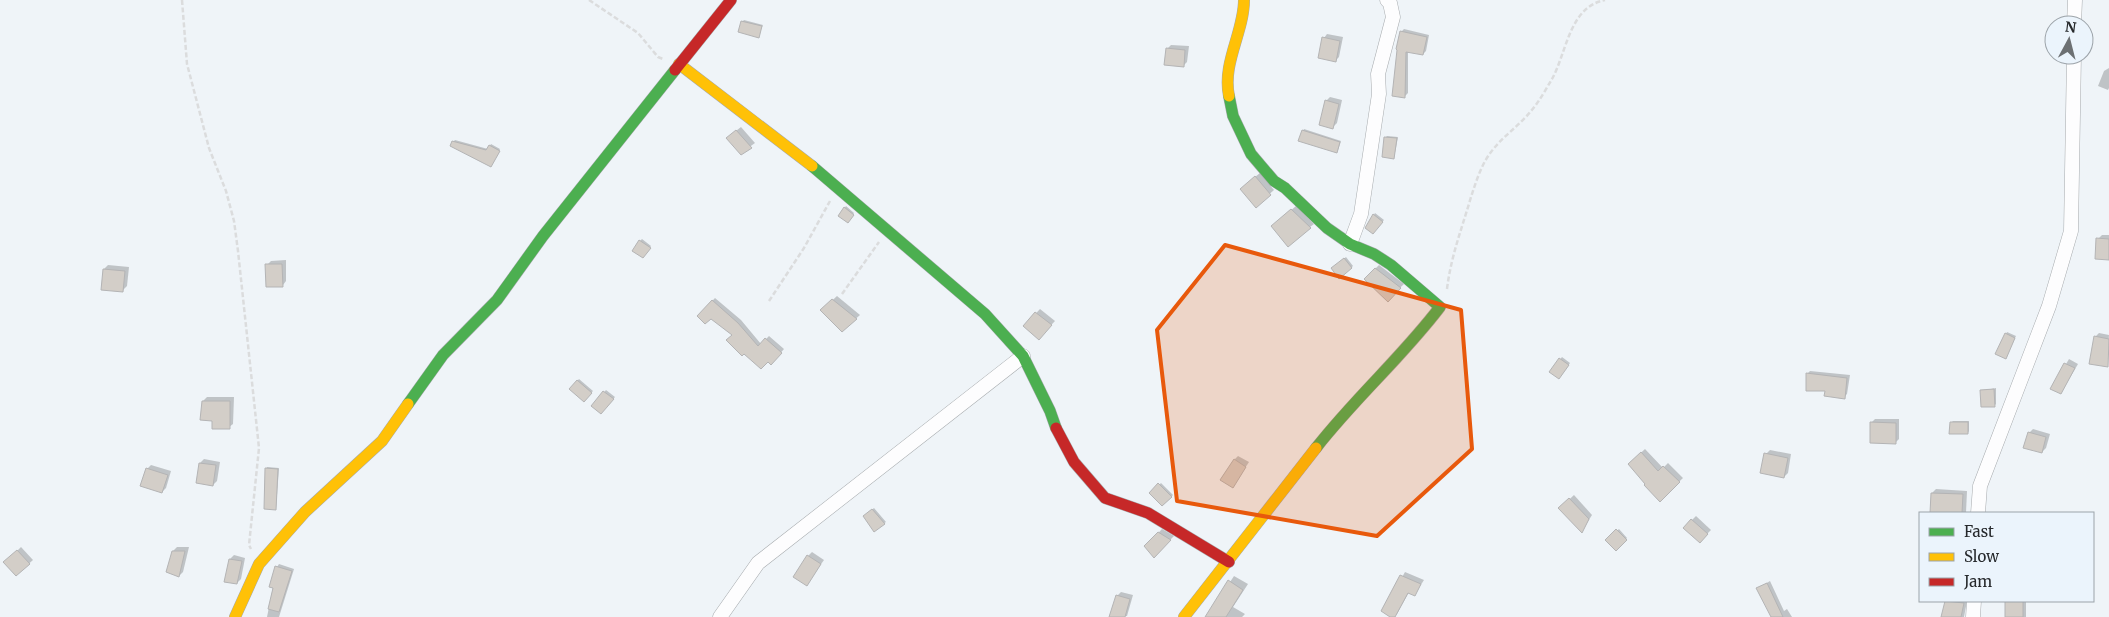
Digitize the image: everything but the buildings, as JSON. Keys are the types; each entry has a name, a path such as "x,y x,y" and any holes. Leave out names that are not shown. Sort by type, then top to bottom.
{"street":[{"path":"236,617 259,564 305,512 382,441 443,355 497,300 542,236 731,0"},
{"path":"1184,617 1229,562 1341,416 1414,341 1440,307 1391,265 1374,254 1350,244 1326,228 1267,174 1251,154 1233,116 1228,92 1231,52 1244,10 1244,0"},
{"path":"1350,244 1361,214 1379,94 1378,74 1393,17 1390,3 1387,0"},
{"path":"2074,15 2075,0"},
{"path":"679,64 838,187 985,314 1022,356 1050,411 1057,432 1074,462 1105,498 1148,513 1229,562"},
{"path":"1978,512 1980,486 2049,306 2070,231 2074,65"},
{"path":"720,617 758,563 1022,356"},
{"path":"1973,617 1974,602"}],"path":[{"path":"182,0 187,64 208,148 226,191 234,221 259,448 248,545 259,564"},
{"path":"589,0 638,33 658,57 679,64"},
{"path":"1440,307 1446,296 1450,261 1460,228 1484,163 1502,139 1532,110 1553,78 1564,44 1581,13 1592,5 1604,0"},
{"path":"769,301 804,248 838,187"},
{"path":"842,294 888,230"}],"highlighted area":[{"path":"1225,245 1461,310 1472,449 1377,536 1177,501 1157,330"}],"traffic: fast":[{"path":"408,404 443,355 497,300 543,236 675,70"},
{"path":"1229,96 1233,116 1251,154 1274,181 1285,188 1327,228 1350,244 1374,254 1391,265 1440,307 1316,448"},
{"path":"812,166 985,314 1023,356 1050,411 1056,428"}],"traffic: slow":[{"path":"1229,96 1228,72 1241,24 1244,0"},
{"path":"679,64 812,166"},
{"path":"235,617 259,564 305,512 382,441 408,404"},
{"path":"1184,617 1316,448"}],"traffic: jam":[{"path":"675,70 731,0"},
{"path":"1056,428 1074,462 1105,498 1148,513 1229,562"}]}
